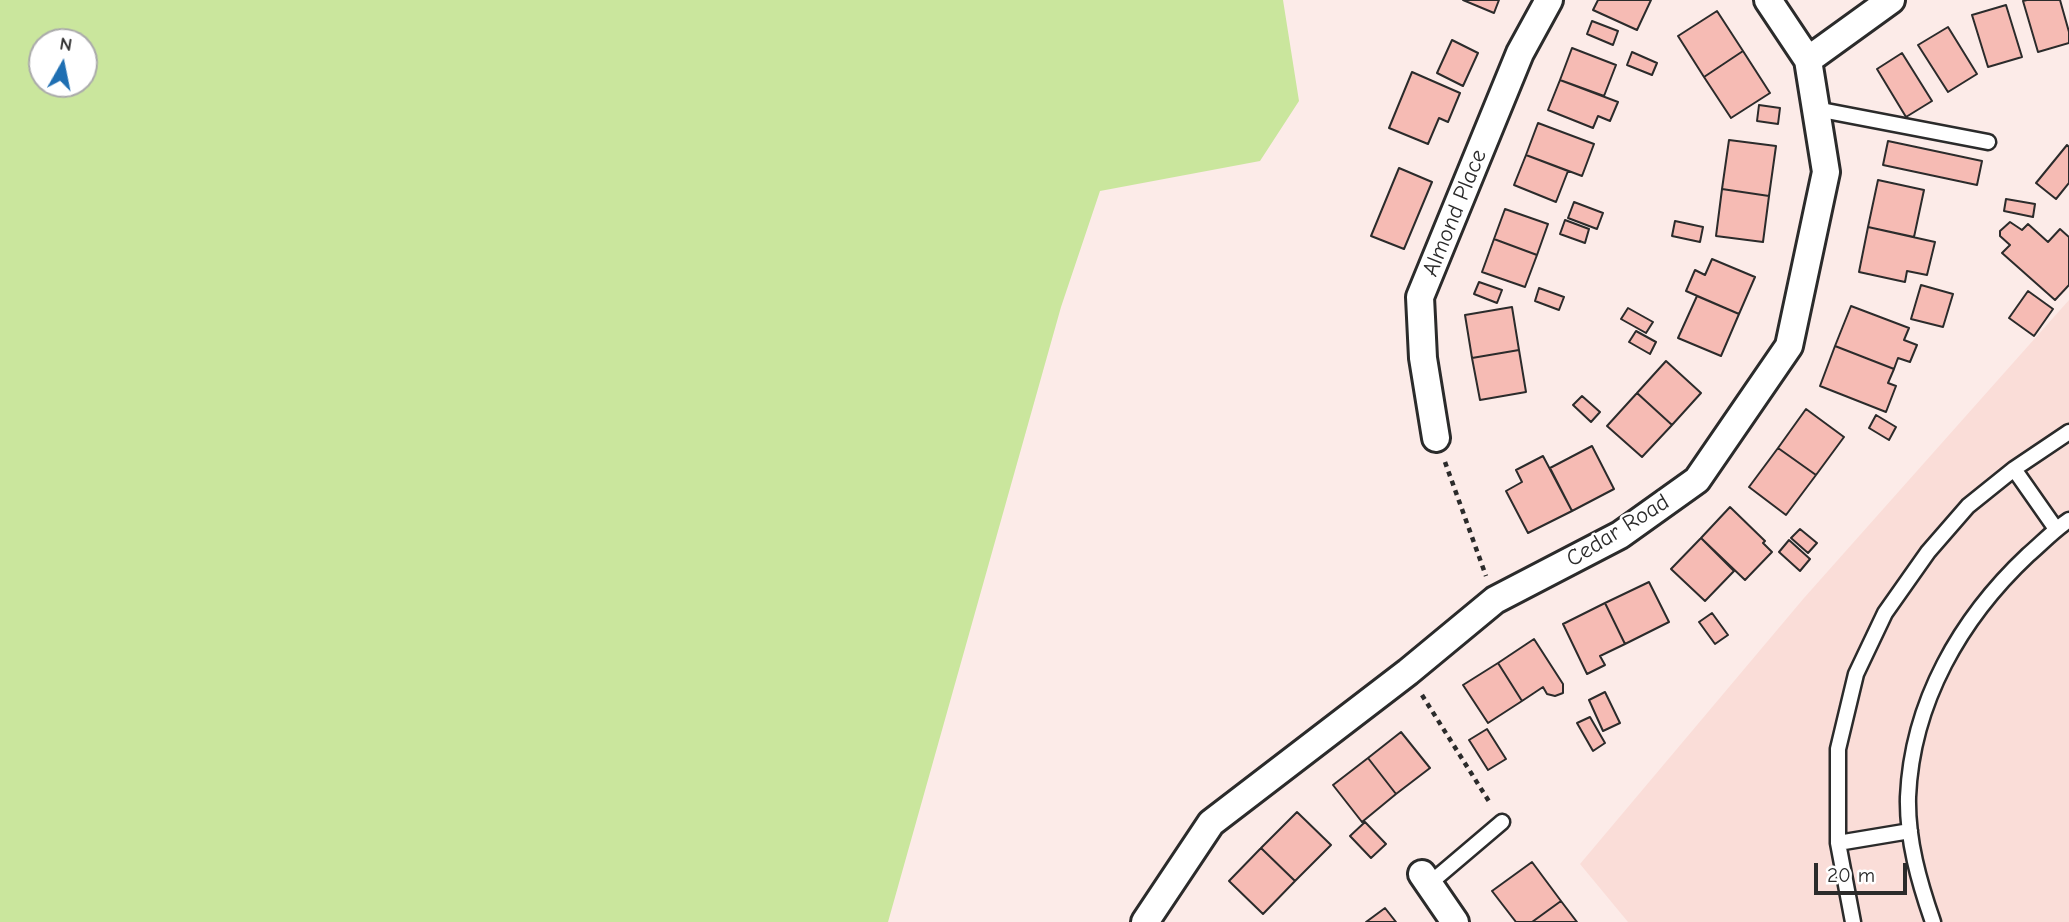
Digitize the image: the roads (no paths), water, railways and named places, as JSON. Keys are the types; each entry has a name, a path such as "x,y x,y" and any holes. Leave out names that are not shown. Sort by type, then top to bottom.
{"street":[{"name":"Almond Place","path":"1436,438 1423,358 1420,297 1520,52 1549,0"},
{"name":"Cedar Road","path":"1145,922 1211,823 1408,672 1495,600 1620,535 1698,480 1790,346 1826,172 1808,60 1768,0"},
{"path":"1808,60 1891,0"},
{"path":"1425,879 1455,922"}],"lane":[{"path":"1816,109 1988,142"},
{"path":"1853,922 1838,843 1838,749 1856,674 1885,613 1928,552 1968,506 2014,469 2069,432"},
{"path":"2014,469 2056,529"},
{"path":"1933,922 1919,881 1910,831 1908,798 1912,760 1927,699 1960,633 2003,579 2069,520"},
{"path":"1425,879 1502,822"},
{"path":"1838,843 1910,831"}]}
